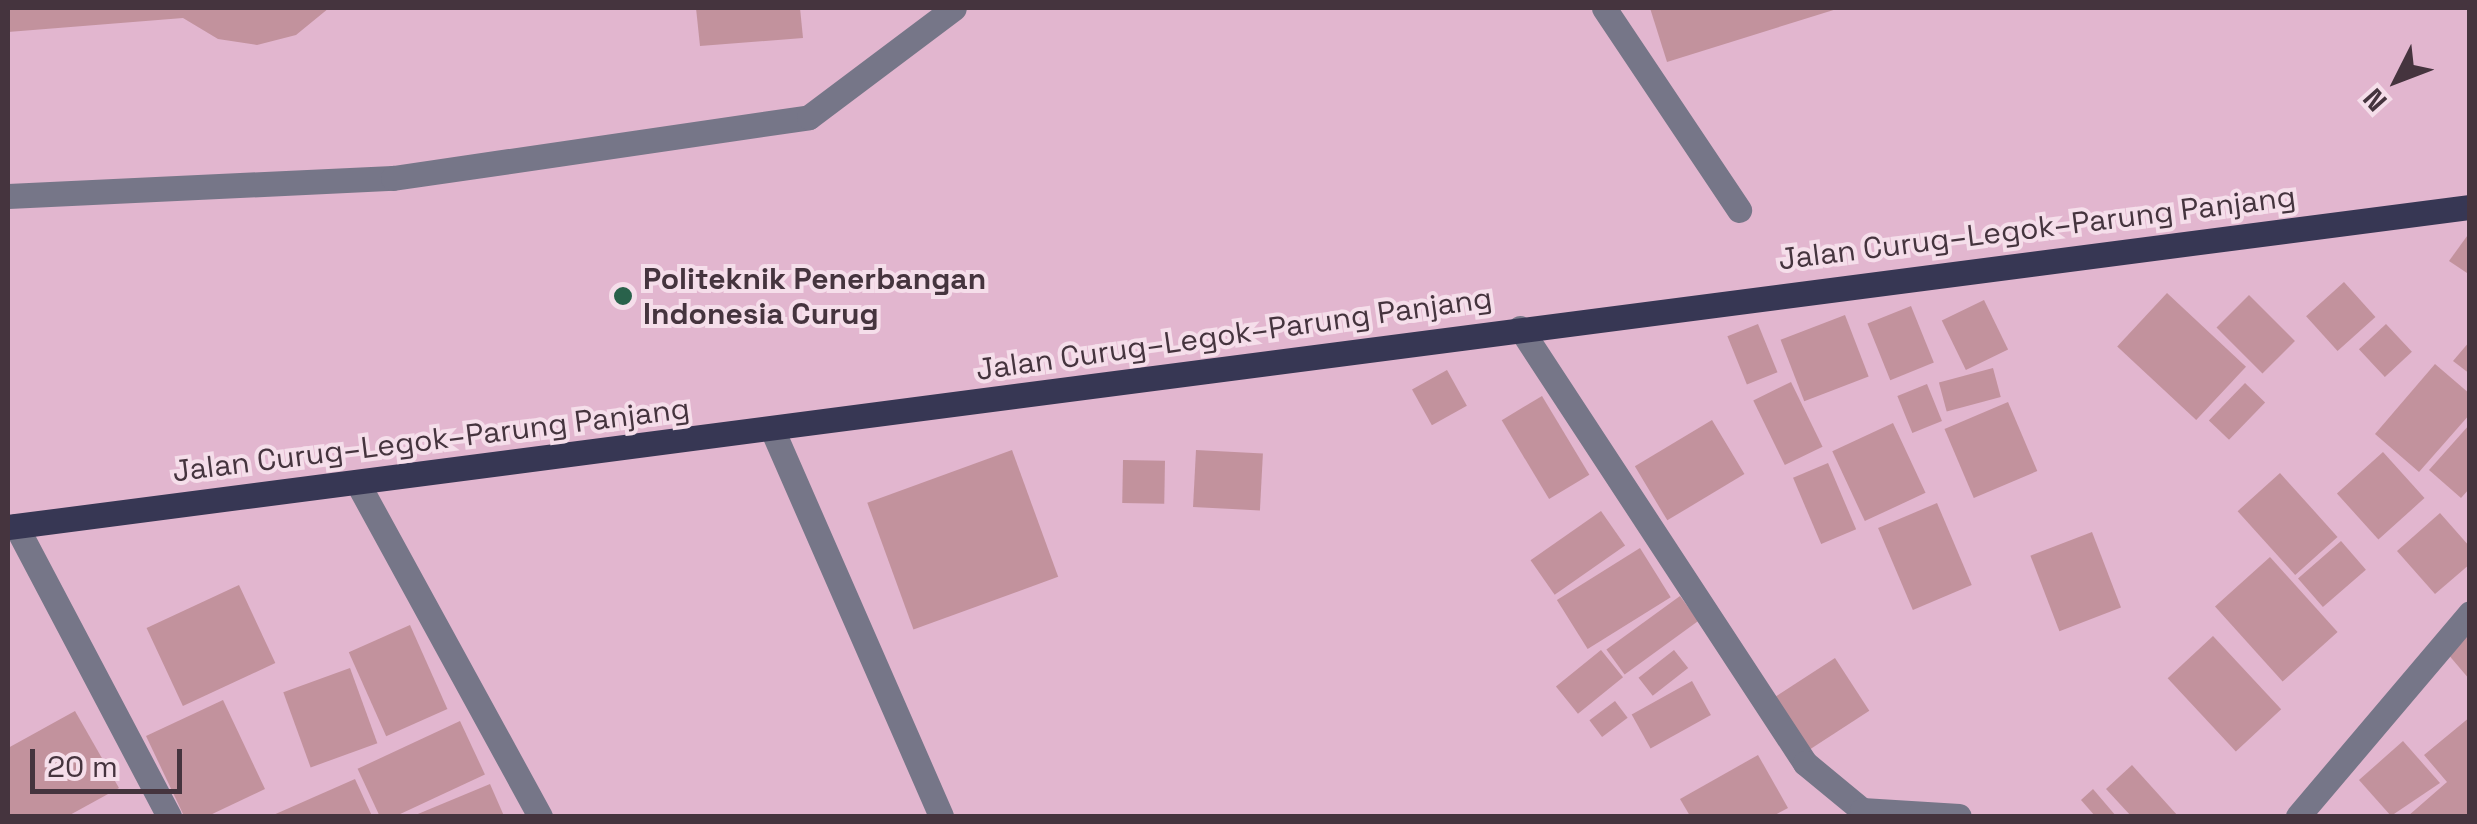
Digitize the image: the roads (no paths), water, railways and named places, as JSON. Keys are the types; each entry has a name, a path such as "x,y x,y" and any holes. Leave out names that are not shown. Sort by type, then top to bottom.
{"main road":[{"name":"Jalan Curug–Legok–Parung Panjang","path":"12,527 2470,207"}],"street":[{"path":"8,196 393,178 809,117 954,8"},
{"path":"1604,8 1740,210"},
{"path":"1520,328 1805,763 1862,810 1958,816"},
{"path":"772,429 941,816"},
{"path":"357,482 540,816"},
{"path":"12,527 169,816"},
{"path":"2298,816 2470,613"}],"place":[{"name":"Politeknik Penerbangan Indonesia Curug","path":"623,296"}]}
